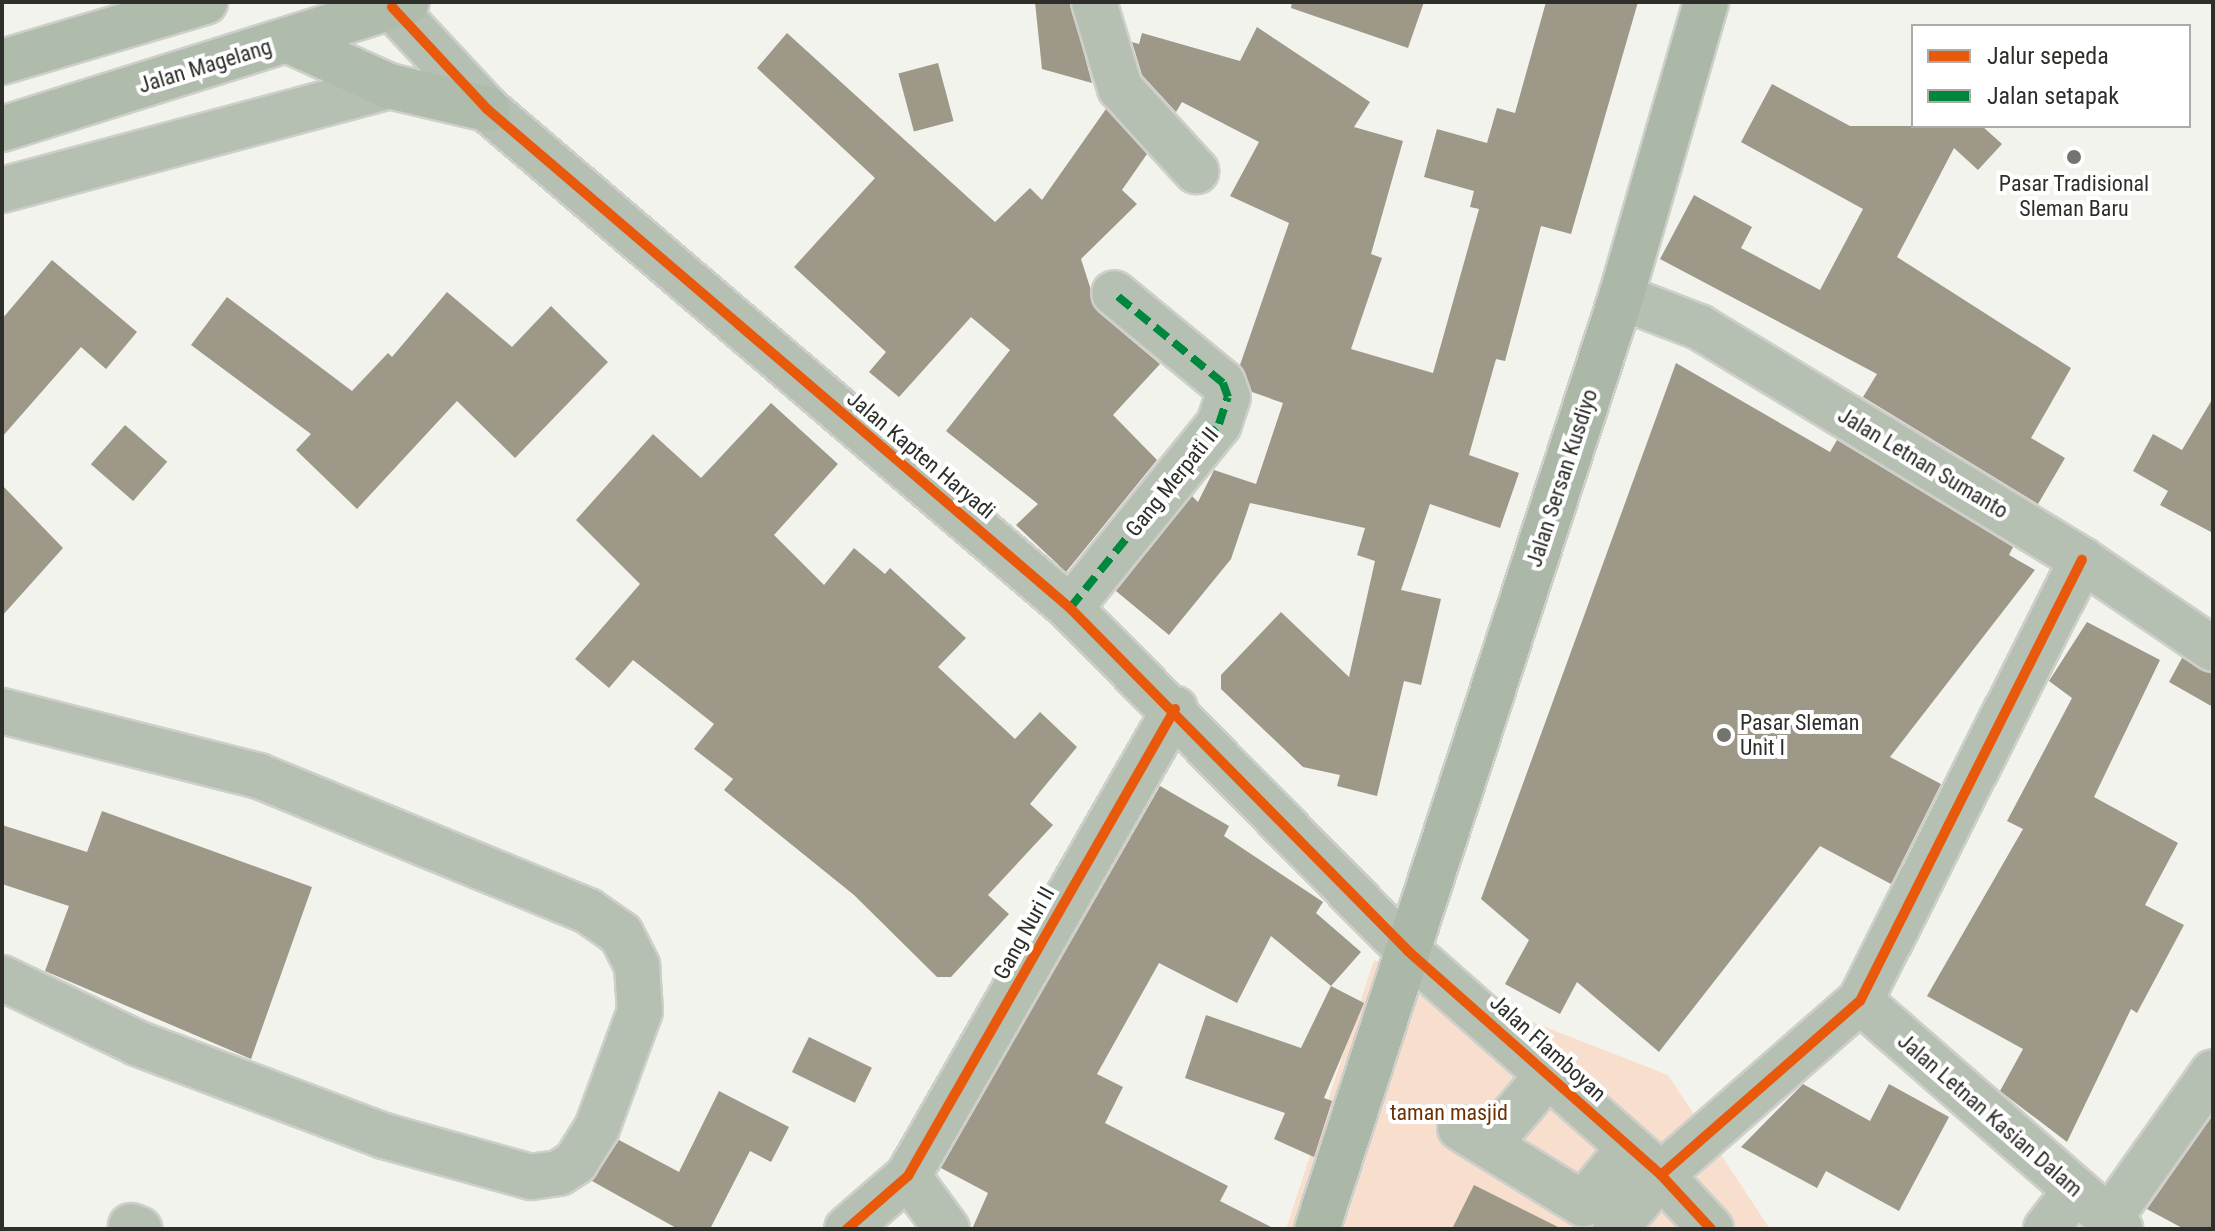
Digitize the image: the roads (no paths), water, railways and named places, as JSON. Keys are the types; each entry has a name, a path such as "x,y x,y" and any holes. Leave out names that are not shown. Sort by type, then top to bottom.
{"highway":[{"path":"2,62 205,2"},
{"name":"Jalan Magelang","path":"2,129 400,4"},
{"path":"287,40 389,86 487,109"}],"main road":[{"name":"Jalan Sersan Kusdiyo","path":"1317,1229 1621,297 1706,2"}],"street":[{"path":"1094,2 1120,88 1196,171"},
{"name":"Jalan Kapten Haryadi","path":"400,4 487,109 1070,608 1175,709 1408,951"},
{"path":"2,190 389,86"},
{"name":"Gang Merpati II","path":"1070,608 1219,424 1228,397 1223,383 1114,293"},
{"name":"Jalan Letnan Sumanto","path":"1621,297 1699,327 2082,560 2213,649"},
{"path":"1548,1075 1474,1137 1583,1204 1645,1162 1860,1001 2082,560"},
{"name":"Gang Nuri II","path":"847,1229 908,1176 1175,709"},
{"path":"2,711 259,776 588,911 621,934 637,966 640,1011 597,1128 576,1162 559,1173 531,1177 384,1136 137,1043 2,978"},
{"name":"Jalan Flamboyan","path":"1408,951 1645,1162 1711,1229"},
{"name":"Jalan Letnan Kasian Dalam","path":"1860,1001 2114,1224"},
{"path":"2114,1224 2213,1072"},
{"path":"1615,1229 1645,1162"},
{"path":"908,1176 947,1229"},
{"path":"2046,1229 2076,1190"}],"place":[{"name":"Pasar Tradisional Sleman Baru","path":"2074,157"},
{"name":"Pasar Sleman Unit I","path":"1724,735"}],"park label":[{"name":"taman masjid","path":"1449,1113"}]}
